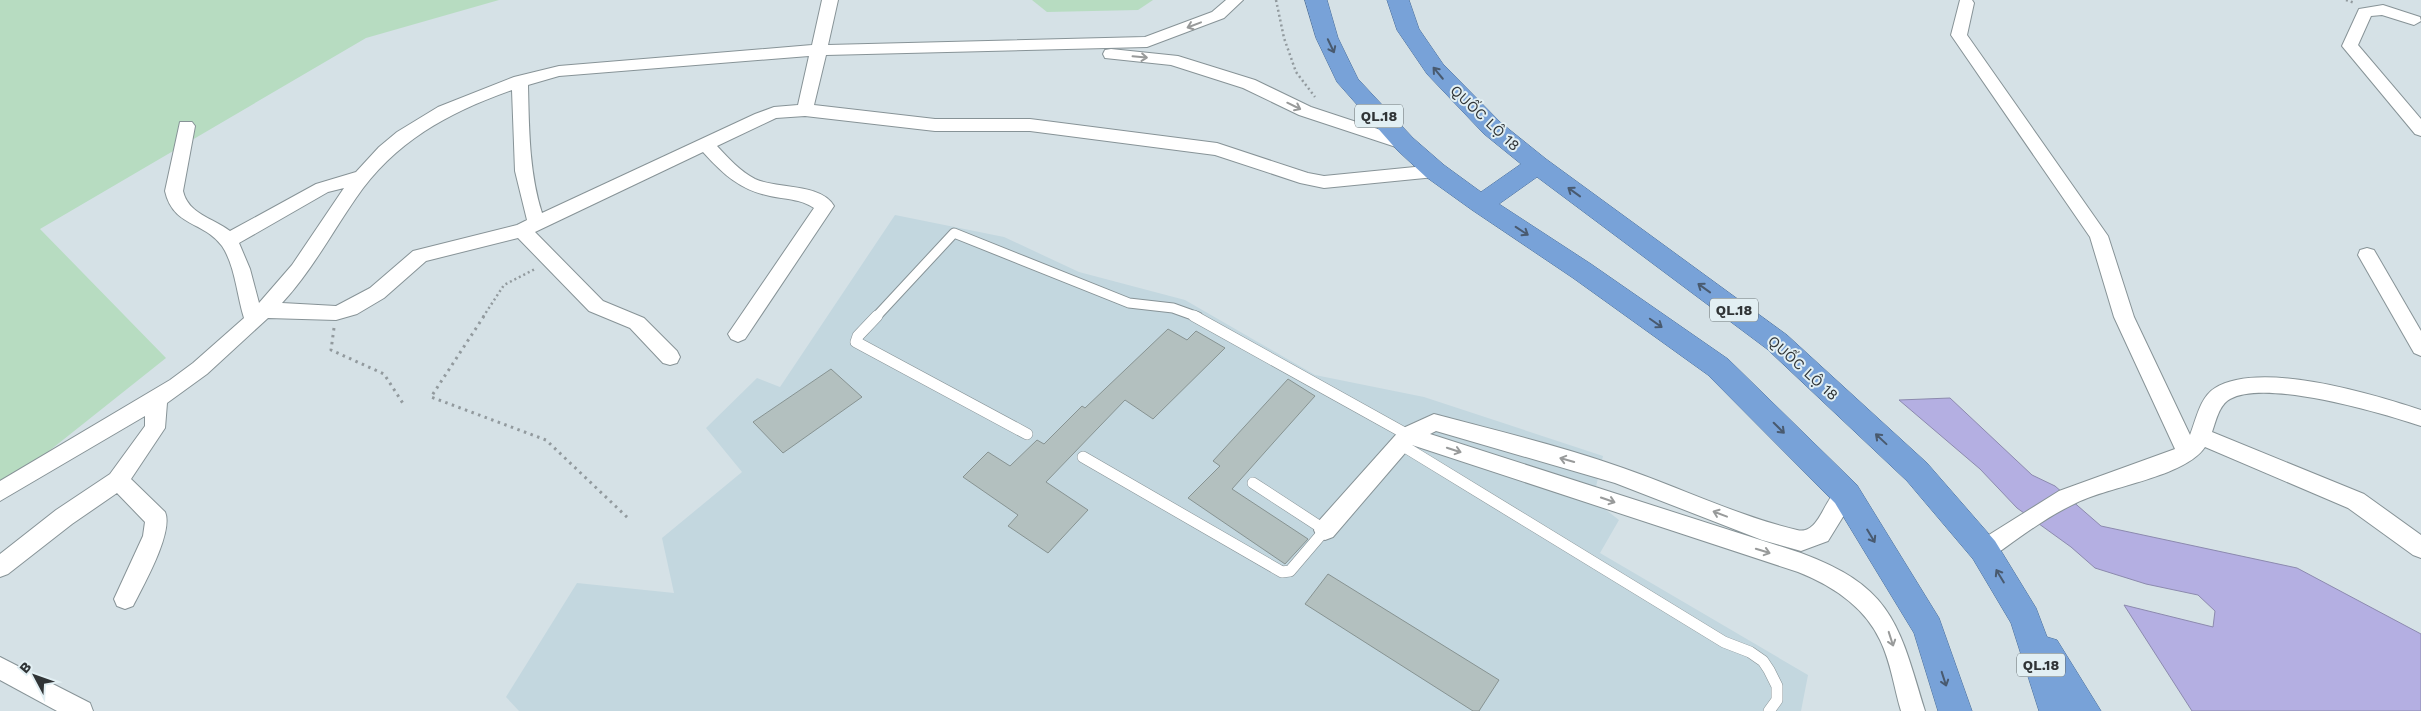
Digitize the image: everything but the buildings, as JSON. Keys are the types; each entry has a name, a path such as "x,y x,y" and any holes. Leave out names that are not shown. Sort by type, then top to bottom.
{"highway":[{"name":"QL.18","path":"1316,0 1327,38 1348,82 1404,144 1434,171 1582,271 1718,367 1846,494 1928,628 1955,711"},
{"name":"QUỐC LỘ 18","path":"1398,0 1408,30 1435,69 1457,94 1537,166 1777,342 1917,472 1984,550 2026,618 2056,711"},
{"path":"1408,30 1413,0"},
{"path":"1481,204 1537,166"},
{"path":"2026,618 2084,711"}],"street":[{"path":"805,110 817,50 830,0"},
{"path":"0,492 157,399 209,361 258,314 298,271 360,178 386,150 418,126 466,102 520,80 558,71 817,50 1148,42 1218,15 1235,0"},
{"path":"1966,4 1959,35 2099,236 2124,318 2194,445 2356,501 2421,548"},
{"path":"2414,20 2382,10 2365,12 2350,46 2421,130"},
{"path":"1039,46 1172,60 1249,84 1305,111 1404,144"},
{"path":"520,80 522,169 529,227 551,260 596,306 637,323 670,357"},
{"path":"258,314 336,313 365,302 420,256 529,227 767,116 805,110 934,125 1030,125 1217,149 1306,179 1324,182 1434,171"},
{"path":"186,126 174,192 175,202 183,211 228,240 258,314"},
{"path":"706,145 742,180 752,185 815,200 824,206 738,334"},
{"path":"228,240 322,188 360,178"},
{"path":"2367,255 2421,348"},
{"path":"1984,550 2068,497 2165,464 2194,445 2211,406 2221,394 2232,388 2250,385 2336,393 2420,414"},
{"path":"0,567 64,517 118,480 155,428 157,399"},
{"path":"1325,530 1404,439 1434,422 1618,475 1770,534 1801,541 1820,534 1846,494"},
{"path":"1404,439 1811,565 1828,574 1869,603 1889,632 1913,711"},
{"path":"118,480 157,519 154,536 125,599"},
{"path":"0,668 81,711"}],"lane":[{"path":"1027,434 856,342 858,336 954,233 1129,303 1173,308 1198,317 1404,439 1716,636 1750,652 1762,661 1777,686 1777,700 1769,711"},
{"path":"1084,457 1282,572 1290,572 1325,530 1253,483"}],"path":[{"path":"1276,0 1284,38 1296,72 1318,100"},
{"path":"551,260 504,285 431,397 546,440 630,520"},
{"path":"336,313 331,350 384,374 404,405"}],"shaded area":[{"path":"895,215 1004,237 1079,272 1185,300 1315,375 1424,397 1603,456 1593,500 1619,520 1600,553 1808,675 1801,711 519,711 506,697 577,583 674,593 662,538 742,472 706,428 757,378 780,387"},
{"path":"1950,398 2032,475 2055,486 2101,526 2297,568 2421,634 2421,711 2192,711 2124,605 2213,627 2215,611 2198,595 2146,584 2095,568 2071,547 2017,508 1980,469 1899,400"}],"green space":[{"path":"0,0 499,0 366,38 40,229 166,358 0,490"},
{"path":"1032,0 1153,0 1138,10 1047,12"}]}
